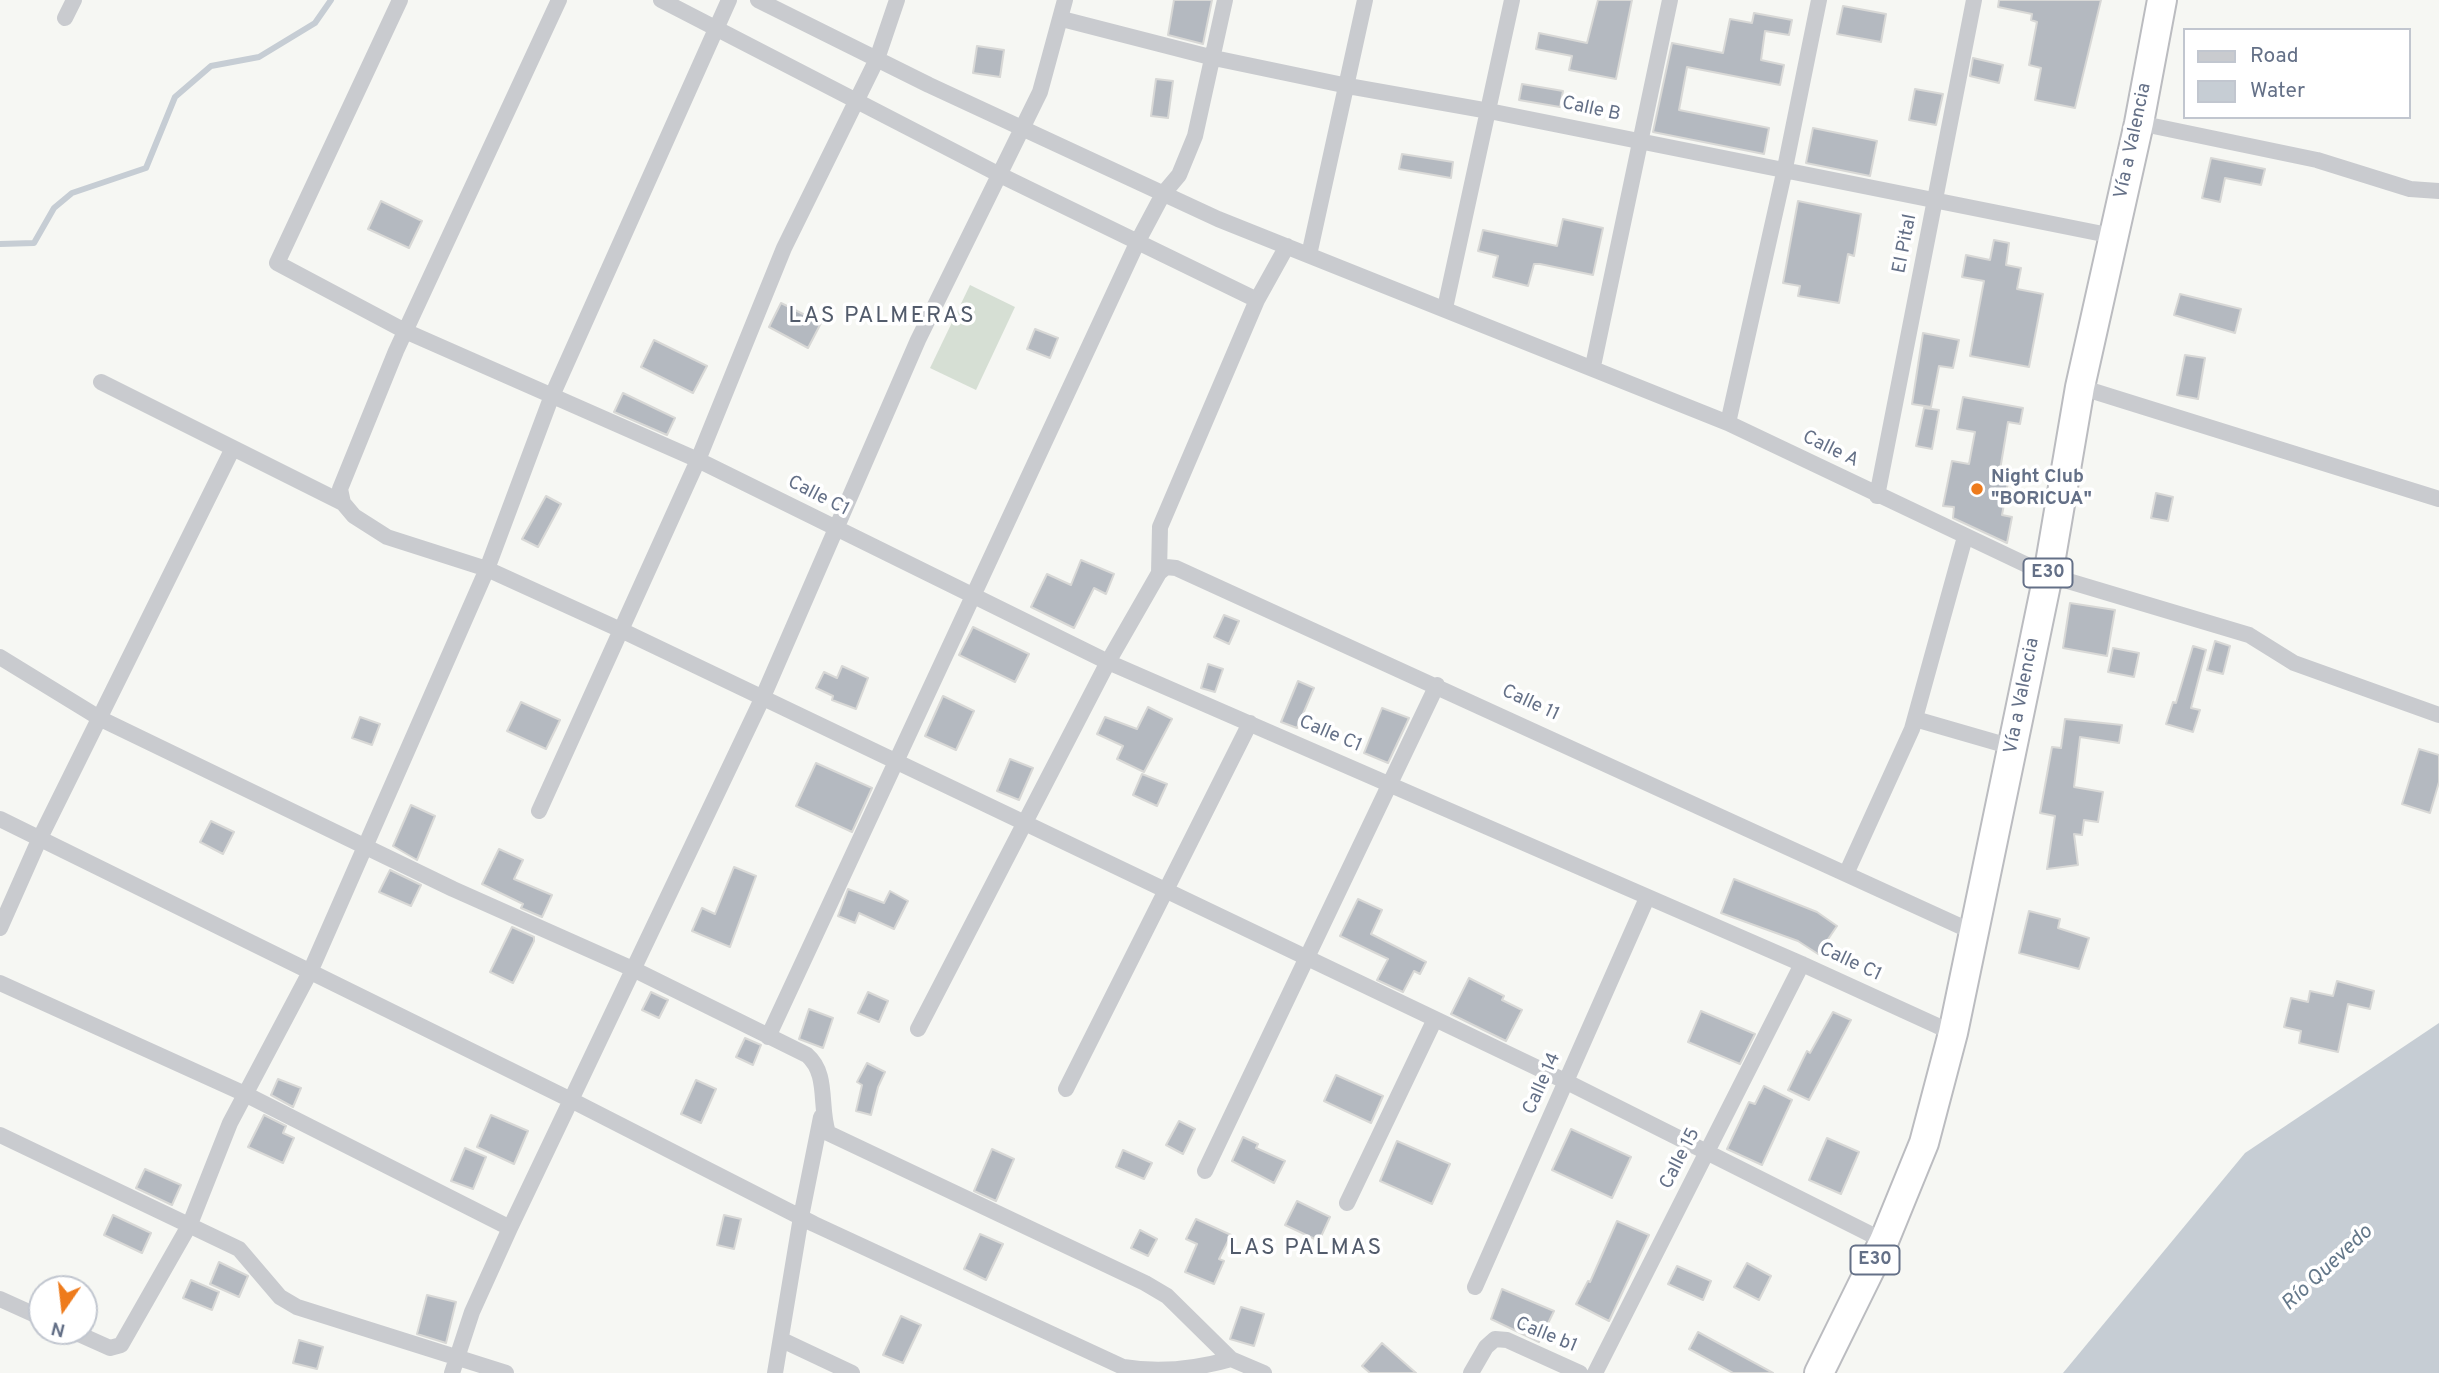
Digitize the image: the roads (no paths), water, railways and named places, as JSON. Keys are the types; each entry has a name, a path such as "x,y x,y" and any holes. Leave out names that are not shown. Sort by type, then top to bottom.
{"highway":[{"name":"Vía a Valencia","path":"1819,1373 1884,1241 1924,1143 1954,1033 2048,575 2080,387 2139,123 2162,0"}],"street":[{"path":"65,18 74,0"},
{"name":"Calle C1","path":"400,0 277,263 405,331 551,398 698,460 1108,662 1802,964 1954,1033"},
{"path":"342,496 405,331 559,0"},
{"path":"661,0 998,174 1257,300"},
{"path":"98,1343 110,1348 121,1345 190,1224 244,1094 310,972 487,569 551,398 729,0"},
{"name":"Calle A","path":"758,0 1163,194 1728,423 2048,575 2249,635 2294,663 2439,715"},
{"path":"539,811 623,631 698,460 783,248 877,59 897,0"},
{"path":"452,1373 455,1356 510,1228 573,1101 762,699 833,528 998,174 1040,92 1065,0"},
{"path":"768,1037 1138,241 1163,194 1179,175 1195,136 1225,0"},
{"path":"1309,255 1365,0"},
{"path":"1445,308 1512,0"},
{"path":"1592,366 1670,0"},
{"path":"1728,423 1784,173 1819,0"},
{"name":"El Pital","path":"1877,496 1974,0"},
{"name":"Calle B","path":"1062,19 1214,58 1348,86 1489,111 1784,173 2113,236"},
{"path":"2139,123 2317,160 2410,189 2439,191"},
{"path":"918,1029 1108,662 1158,573 1160,527 1257,300 1287,246"},
{"path":"102,382 233,448 342,496 354,516 387,537 487,569 623,631 1567,1082 1884,1241"},
{"path":"2080,387 2439,499"},
{"path":"0,928 39,840 233,448"},
{"path":"1846,874 1915,719 1965,537"},
{"name":"Calle 11","path":"1158,573 1166,567 1176,568 1975,933"},
{"path":"0,657 101,719 453,889 635,970 807,1055 818,1065 822,1114 801,1217 775,1373"},
{"path":"1205,1171 1437,685"},
{"path":"1915,719 2012,747"},
{"path":"1066,1089 1250,723"},
{"path":"0,820 573,1101 801,1217 1123,1367 1145,1373 1200,1368 1231,1359"},
{"name":"Calle 14","path":"1475,1287 1647,898"},
{"name":"Calle 15","path":"1595,1373 1802,964"},
{"path":"0,984 244,1094 510,1228"},
{"path":"1347,1203 1435,1019"},
{"path":"822,1114 828,1133 843,1142 1167,1296 1231,1359 1264,1373"},
{"path":"0,1135 239,1249 280,1297 297,1307 506,1373"},
{"path":"0,1299 28,1312"},
{"name":"Calle b1","path":"1471,1373 1486,1347 1495,1339 1507,1340 1580,1373"},
{"path":"782,1340 852,1373"}],"water":[{"name":"Río Quevedo","path":"2439,1023 2439,1373 2063,1373 2245,1153"}],"waterway":[{"path":"0,244 34,243 54,208 72,193 146,168 175,97 211,66 259,57 315,23 331,0"}],"place":[{"name":"Night Club \"BORICUA\"","path":"1977,489"}],"district":[{"name":"LAS PALMERAS","path":"882,317"},
{"name":"LAS PALMAS","path":"1306,1249"}]}
